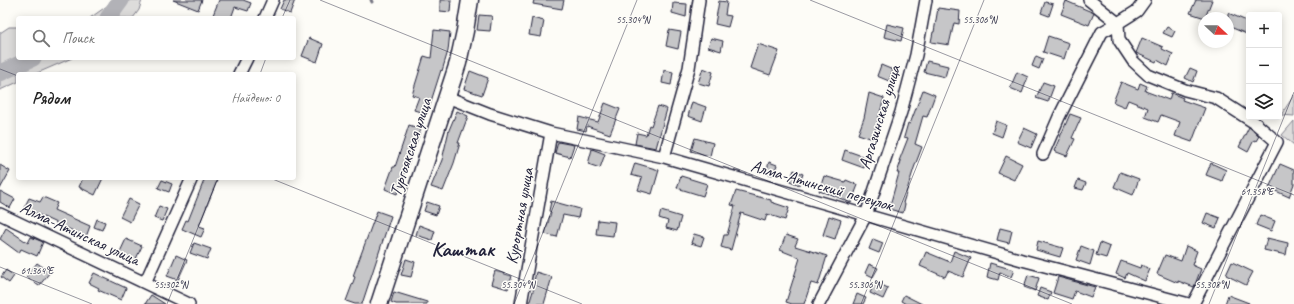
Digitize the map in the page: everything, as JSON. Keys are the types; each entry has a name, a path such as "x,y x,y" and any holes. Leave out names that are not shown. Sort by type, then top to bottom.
{"main road":[{"name":"Тургоякская улица","path":"379,304 458,63 466,31 470,0"}],"street":[{"path":"266,16 273,0"},
{"path":"664,157 689,68 699,0"},
{"name":"Аргазинская улица","path":"819,304 866,215 903,104 916,55 926,0"},
{"path":"1089,0 1118,23 1119,40 1132,61 1148,75 1185,90 1216,98 1255,123 1277,142 1193,304"},
{"path":"1043,154 1059,117 1102,32 1137,11 1145,0"},
{"path":"240,72 246,60"},
{"name":"Алма-Атинский переулок","path":"447,97 490,114 551,133 664,157 1022,260 1189,304"},
{"name":"Курортная улица","path":"521,304 551,133"},
{"path":"145,283 191,180"},
{"name":"Алма-Атинская улица","path":"0,214 189,304"}],"shaded area":[{"path":"111,0 142,0 139,10 134,16 93,16 107,6"},
{"path":"9,27 16,27 16,60 67,60 40,72 16,72 16,83 0,90 0,33"},
{"path":"1294,95 1294,116 1282,115"},
{"path":"1294,121 1294,145 1282,135"}],"building":[{"path":"173,0 202,0 198,10"},
{"path":"219,0 243,0 251,3 248,11 235,7 232,16 213,15"},
{"path":"284,0 295,0 290,13 280,9"},
{"path":"440,0 451,0 450,12 440,11"},
{"path":"534,0 564,0 562,9 533,4"},
{"path":"1196,0 1212,0 1207,12 1198,12 1198,16 1190,13"},
{"path":"719,1 727,2 725,15 731,16 728,27 715,24"},
{"path":"1066,1 1094,13 1089,25 1061,14"},
{"path":"1045,2 1053,4 1049,16 1041,13"},
{"path":"673,3 687,4 686,17 672,13"},
{"path":"938,8 960,11 959,24 954,23 949,45 931,42"},
{"path":"479,15 492,16 490,31 477,30"},
{"path":"1234,16 1246,21 1246,34 1234,29"},
{"path":"532,18 544,21 541,37 529,35"},
{"path":"887,24 904,28 901,41 884,37"},
{"path":"1167,27 1175,31 1172,37 1163,33"},
{"path":"434,30 450,32 448,51 427,114 414,110 419,97 412,95 424,56 431,58"},
{"path":"669,30 681,32 678,49 666,46"},
{"path":"1048,36 1069,43 1064,59 1043,52"},
{"path":"309,38 323,44 317,62 302,56"},
{"path":"711,38 723,41 721,51 708,47"},
{"path":"1142,38 1163,47 1162,49 1173,54 1168,66 1157,60 1156,62 1136,53"},
{"path":"758,44 779,51 770,75 750,68"},
{"path":"1036,56 1043,59 1039,69 1032,66"},
{"path":"927,61 948,66 945,77 924,72"},
{"path":"881,65 893,70 889,81 877,76"},
{"path":"703,68 713,72 709,86 698,83"},
{"path":"1190,68 1197,71 1193,82 1185,78"},
{"path":"664,70 673,72 671,85 662,83"},
{"path":"470,71 488,78 482,95 464,89"},
{"path":"1017,72 1028,77 1022,93 1010,88"},
{"path":"1043,82 1054,86 1048,102 1036,98"},
{"path":"1121,82 1138,89 1140,83 1147,86 1145,91 1169,100 1171,93 1183,98 1182,100 1205,108 1192,142 1175,136 1180,122 1161,115 1158,122 1145,117 1148,108 1128,100 1125,107 1113,102"},
{"path":"923,90 935,95 927,117 923,116 915,144 922,147 903,203 905,204 903,213 889,209 899,173 897,173 901,161 899,161 908,138 904,137 908,123 910,124"},
{"path":"869,93 884,98 873,139 858,134 864,118"},
{"path":"692,102 706,107 702,121 688,116"},
{"path":"605,103 620,109 610,134 587,126 586,131 577,129 579,117 598,122"},
{"path":"658,106 667,109 656,148 635,144 637,133 646,135"},
{"path":"457,111 468,116 458,143 460,143 454,163 443,191 431,187 442,160 449,130"},
{"path":"1070,114 1081,118 1072,138 1075,139 1067,156 1054,151"},
{"path":"996,121 1006,125 1002,137 992,133"},
{"path":"409,125 421,129 397,194 385,189 393,167 395,167"},
{"path":"1249,127 1259,136 1256,141 1254,140 1248,152 1239,147"},
{"path":"1024,128 1037,134 1031,148 1017,142"},
{"path":"695,138 713,143 710,156 691,151"},
{"path":"558,142 574,145 570,157 555,153"},
{"path":"592,149 605,154 600,168 588,164"},
{"path":"845,150 868,158 864,168 842,160"},
{"path":"1006,156 1022,164 1014,180 998,173"},
{"path":"769,162 777,165 773,175 766,173"},
{"path":"635,163 659,170 652,194 638,190 642,178 631,175"},
{"path":"1211,163 1226,170 1222,181 1206,175"},
{"path":"1280,164 1294,170 1294,184 1289,197 1269,188"},
{"path":"0,165 10,171 0,189"},
{"path":"794,170 803,174 799,185 790,181"},
{"path":"1120,172 1139,179 1133,195 1114,187"},
{"path":"681,176 707,184 703,196 677,188"},
{"path":"824,176 845,182 846,180 858,185 851,203 828,193 819,191"},
{"path":"82,180 102,180 95,195 79,187"},
{"path":"162,180 172,184 169,192 158,188"},
{"path":"204,180 217,180 199,226 205,228 201,237 182,229 186,220 188,221"},
{"path":"1078,180 1086,183 1083,190 1075,188"},
{"path":"0,191 15,199 10,208 0,202"},
{"path":"736,191 771,200 771,202 789,208 785,220 767,214 765,221 741,213 731,250 721,247 724,235 727,235 735,206 731,205"},
{"path":"43,197 57,203 54,210 90,226 86,237 24,208 29,198 40,202"},
{"path":"129,199 139,204 130,222 120,217"},
{"path":"551,201 580,209 578,218 563,215 557,237 545,234 551,212 549,211"},
{"path":"427,202 439,206 436,215 424,211"},
{"path":"159,206 167,209 162,221 154,218"},
{"path":"377,211 391,216 362,304 355,304 346,301 355,277 353,276"},
{"path":"661,211 681,217 677,231 666,228 668,221 659,218"},
{"path":"1207,213 1220,218 1216,228 1203,223"},
{"path":"1260,215 1275,221 1271,231 1256,225"},
{"path":"829,216 841,220 835,239 823,235"},
{"path":"97,219 105,222 102,230 94,227"},
{"path":"598,220 615,222 613,236 596,234"},
{"path":"419,225 435,231 432,240 416,235"},
{"path":"6,228 28,243 31,237 43,242 37,256 21,249 19,253 0,239"},
{"path":"1000,228 1012,231 1009,243 997,240"},
{"path":"694,234 704,237 701,246 691,243"},
{"path":"786,235 798,239 795,246 827,256 818,285 811,283 804,304 792,304 786,302 800,258 780,250"},
{"path":"1267,238 1288,243 1286,255 1264,250"},
{"path":"126,239 142,246 135,261 119,254"},
{"path":"873,239 883,243 879,253 869,249"},
{"path":"1038,241 1063,248 1060,257 1036,250"},
{"path":"194,243 211,249 207,259 190,253"},
{"path":"1100,243 1110,247 1106,258 1096,255"},
{"path":"1081,246 1094,251 1090,265 1076,260"},
{"path":"1186,246 1197,251 1192,265 1201,269 1194,287 1178,281 1178,283 1157,274 1165,255 1181,261"},
{"path":"954,251 971,258 963,277 948,271 945,277 920,266 926,252 950,262"},
{"path":"176,255 187,260 178,280 167,276"},
{"path":"406,259 415,262 411,277 401,275"},
{"path":"1121,261 1140,268 1141,265 1150,269 1145,281 1127,273 1125,278 1116,274"},
{"path":"1232,262 1253,272 1246,285 1226,275"},
{"path":"37,263 50,272 39,286 26,277"},
{"path":"990,263 1014,270 1011,277 1000,272 998,280 987,277"},
{"path":"869,264 878,268 873,277 865,273"},
{"path":"6,270 14,276 9,283 1,277"},
{"path":"495,271 512,276 508,289 491,284"},
{"path":"536,272 552,277 544,304 529,304 536,281 534,281"},
{"path":"94,273 126,288 121,300 98,290 99,288 89,283"},
{"path":"1028,275 1039,278 1035,291 1024,287"},
{"path":"1058,277 1095,287 1091,297 1075,291 1072,299 1053,293"},
{"path":"875,282 888,288 883,299 870,293"},
{"path":"1040,288 1051,292 1048,300 1037,296"},
{"path":"394,292 427,302 427,304 396,304 391,302"},
{"path":"857,294 866,298 863,304 853,304"},
{"path":"151,295 165,304 145,304"},
{"path":"904,295 922,304 906,304 901,301"},
{"path":"1228,295 1249,303 1249,304 1225,304"}],"waterway":[{"name":"Каштак","path":"109,16 121,0"},
{"name":"Каштак","path":"0,73 29,60"}],"district":[{"name":"Каштак","path":"463,249"}]}
